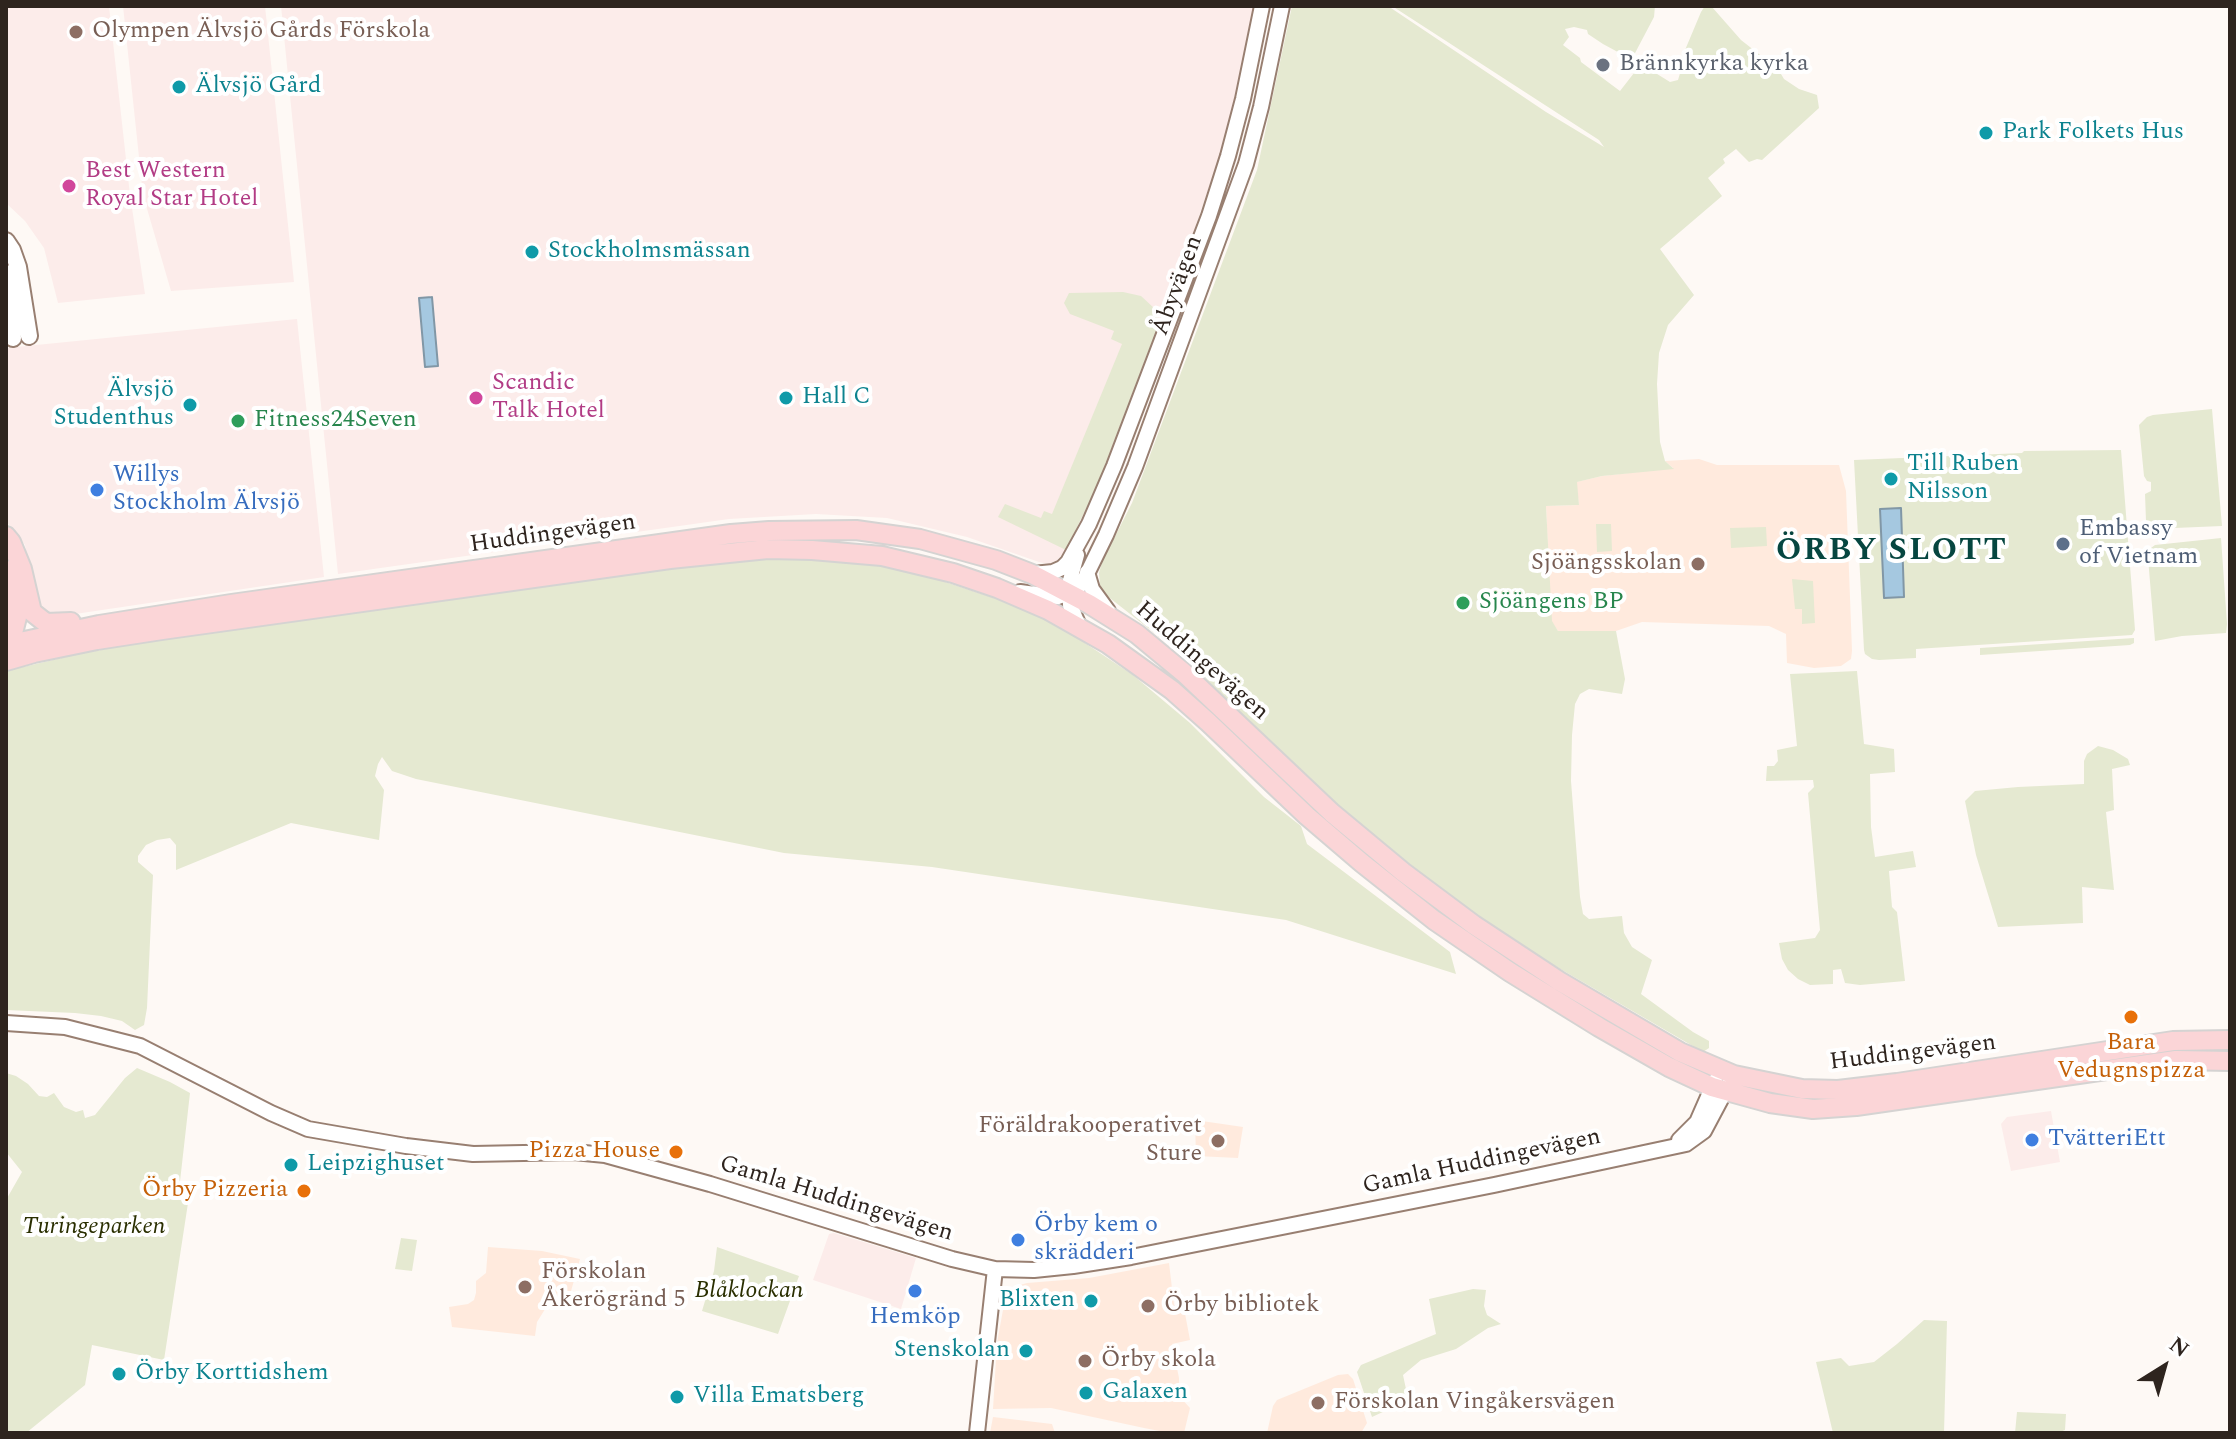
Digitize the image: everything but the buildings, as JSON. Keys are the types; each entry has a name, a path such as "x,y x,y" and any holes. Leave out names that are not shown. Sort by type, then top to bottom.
{"main road":[{"path":"6,241 18,267 21,337 6,273"},
{"name":"Huddingevägen","path":"6,645 99,625 231,604 731,534 856,530 920,539 996,560 1032,574 1116,620 1184,673 1332,813 1474,925 1559,981 1680,1052 1727,1072 1802,1089 1838,1090 2173,1041 2230,1040"},
{"path":"6,536 11,542 17,617 14,629 6,635"},
{"name":"Huddingevägen","path":"6,661 84,642 162,630 670,559 768,549 882,556 953,573 997,588 1048,610 1108,644 1172,690 1307,816 1434,920 1599,1027 1669,1067 1719,1090 1770,1103 1813,1109 1856,1106 2166,1061 2230,1061"},
{"path":"12,570 32,612 46,623 59,624 210,600 231,604"}],"street":[{"name":"Åbyvägen","path":"1032,574 1062,568 1073,555 1114,466 1209,216 1243,99 1262,6"},
{"name":"Åbyvägen","path":"1070,593 1079,586 1087,572 1135,467 1225,225 1261,107 1282,6"},
{"name":"Åbyvägen","path":"1080,628 1070,605 1070,593 1071,576 1083,535"},
{"path":"1087,572 1097,599 1116,620"},
{"path":"997,588 1049,598 1070,593"},
{"name":"Gamla Huddingevägen","path":"6,1023 65,1027 140,1046 308,1129 473,1154 574,1152 605,1155 952,1259 995,1269 1060,1268 1131,1257 1686,1144 1698,1137 1710,1121 1727,1072"},
{"path":"977,1433 995,1269"}],"shaded area":[{"path":"6,6 109,6 130,195 145,294 58,303 44,248 25,221 6,203"},
{"name":"Älvsjö Gård","path":"123,6 265,6 294,282 171,291 143,195"},
{"path":"281,6 1254,6 1220,155 1186,254 1097,486 1066,550 1057,560 1048,564 1039,562 967,537 887,518 816,514 729,519 338,574"},
{"path":"297,319 324,577 55,617 42,610 30,575 25,545 6,521 6,348"},
{"name":"Sjöängsskolan","path":"1699,459 1717,465 1839,465 1846,491 1851,659 1841,666 1814,668 1787,663 1786,634 1769,626 1642,622 1616,631 1558,631 1551,621 1546,506 1579,505 1576,482 1673,468 1665,461"},
{"path":"2051,1111 2060,1162 2011,1171 2001,1124 2007,1117"},
{"name":"Föräldrakooperativet Sture","path":"1195,1120 1243,1127 1238,1158 1196,1156"},
{"path":"829,1234 916,1258 901,1309 813,1280"},
{"name":"Förskolan Åkerögränd 5","path":"488,1247 542,1251 580,1259 566,1309 547,1306 537,1322 535,1336 452,1327 449,1307 474,1300 476,1281 486,1273"},
{"name":"Örby skola","path":"1169,1263 1174,1305 1183,1303 1190,1340 1172,1344 1179,1378 1179,1396 1190,1408 1184,1433 1170,1433 1051,1408 993,1409 997,1343 1005,1299 1013,1287 1089,1278"},
{"name":"Förskolan Vingåkersvägen","path":"1348,1374 1353,1379 1367,1423 1361,1433 1267,1433 1277,1400 1338,1375"},
{"name":"Örby skola","path":"993,1417 1052,1424 1055,1433 990,1433"}],"green space":[{"path":"1292,6 1388,6 1604,147 1599,140 1392,6 1655,6 1654,17 1634,55 1627,57 1588,34 1587,30 1574,27 1565,29 1569,37 1563,45 1620,91 1641,64 1670,82 1678,80 1680,62 1701,12 1705,6 1712,7 1741,40 1778,69 1784,79 1799,89 1817,95 1819,108 1762,160 1749,162 1736,149 1723,159 1725,163 1708,178 1722,196 1660,249 1694,295 1668,325 1659,353 1660,442 1665,461 1674,469 1602,476 1577,482 1579,505 1546,506 1552,621 1558,631 1616,631 1625,679 1622,694 1589,689 1580,694 1575,704 1571,781 1583,914 1589,919 1622,916 1624,933 1632,947 1652,960 1641,994 1709,1041 1709,1048 1703,1052 1495,931 1449,897 1345,812 1277,750 1181,654 1106,595 1100,585 1102,562 1132,503 1257,170"},
{"path":"1123,292 1141,296 1155,309 1159,323 1097,486 1066,550 998,517 1005,504 1041,518 1044,511 1052,514 1122,344 1111,339 1114,331 1070,314 1064,303 1069,293"},
{"path":"2212,409 2222,526 2151,529 2146,521 2145,494 2151,491 2151,482 2144,476 2139,425 2153,415"},
{"path":"2121,450 2135,630 2132,635 1916,649 1916,658 1879,660 1865,654 1854,460 2024,451"},
{"path":"1596,524 1611,524 1612,551 1597,552"},
{"path":"1766,527 1767,546 1731,548 1730,528"},
{"path":"2221,538 2226,633 2155,641 2148,558 2151,548 2155,545"},
{"path":"805,558 862,562 912,571 1009,603 1082,641 1133,675 1190,723 1264,797 1301,826 1307,844 1450,952 1456,974 1286,920 932,867 784,853 416,779 392,771 382,757 375,776 384,790 379,840 291,823 176,870 176,845 170,838 146,845 138,856 138,862 153,875 144,1025 135,1030 122,1021 101,1016 6,1010 6,671 149,641 739,560"},
{"path":"1792,579 1813,581 1815,623 1802,624 1802,609 1795,609"},
{"path":"2134,638 2134,643 2130,645 1980,655 1980,648"},
{"path":"1857,671 1864,744 1894,749 1895,772 1870,774 1875,857 1913,851 1916,867 1889,871 1905,981 1860,985 1845,983 1841,969 1833,970 1833,984 1810,985 1788,970 1779,943 1815,938 1820,930 1808,793 1814,787 1813,780 1766,781 1767,766 1774,766 1778,761 1777,750 1797,746 1790,674"},
{"path":"2098,746 2113,750 2128,759 2130,765 2112,769 2114,810 2106,812 2114,890 2082,887 2083,923 1998,927 1976,855 1965,801 1975,791 2084,784 2084,761 2087,754"},
{"name":"Turingeparken","path":"137,1068 190,1093 178,1199 188,1203 164,1360 92,1345 85,1385 26,1433 6,1433 6,1200 22,1172 6,1152 6,1073 28,1084 39,1096 47,1097 54,1093 64,1107 76,1112 83,1110 85,1118 95,1115"},
{"path":"401,1238 417,1240 412,1271 395,1269"},
{"name":"Blåklockan","path":"717,1247 799,1276 778,1334 702,1311 714,1271"},
{"path":"1473,1289 1486,1290 1484,1306 1487,1315 1501,1324 1488,1328 1456,1349 1421,1360 1403,1375 1410,1408 1385,1411 1372,1417 1357,1372 1361,1365 1436,1334 1429,1299"},
{"path":"1924,1320 1947,1321 1944,1433 1833,1433 1816,1362 1841,1358 1849,1366 1874,1362"},
{"path":"2017,1412 2066,1414 2065,1430 2058,1433 2015,1433"}],"water":[{"path":"432,297 438,366 425,367 419,298"},
{"path":"1901,508 1904,597 1884,598 1880,509"}],"place":[{"name":"Olympen Älvsjö Gårds Förskola","path":"76,32"},
{"name":"Brännkyrka kyrka","path":"1603,65"},
{"name":"Älvsjö Gård","path":"179,87"},
{"name":"Park Folkets Hus","path":"1986,133"},
{"name":"Best Western Royal Star Hotel","path":"69,186"},
{"name":"Stockholmsmässan","path":"532,252"},
{"name":"Scandic Talk Hotel","path":"476,398"},
{"name":"Hall C","path":"786,398"},
{"name":"Älvsjö Studenthus","path":"190,405"},
{"name":"Fitness24Seven","path":"238,421"},
{"name":"Till Ruben Nilsson","path":"1891,479"},
{"name":"Willys Stockholm Älvsjö","path":"97,490"},
{"name":"Embassy of Vietnam","path":"2063,544"},
{"name":"Sjöängsskolan","path":"1698,564"},
{"name":"Sjöängens BP","path":"1463,603"},
{"name":"Bara Vedugnspizza","path":"2131,1017"},
{"name":"TvätteriEtt","path":"2032,1140"},
{"name":"Föräldrakooperativet Sture","path":"1218,1141"},
{"name":"Pizza House","path":"676,1152"},
{"name":"Leipzighuset","path":"291,1165"},
{"name":"Örby Pizzeria","path":"304,1191"},
{"name":"Örby kem o skrädderi","path":"1018,1240"},
{"name":"Förskolan Åkerögränd 5","path":"525,1287"},
{"name":"Hemköp","path":"915,1291"},
{"name":"Blixten","path":"1091,1301"},
{"name":"Örby bibliotek","path":"1148,1306"},
{"name":"Stenskolan","path":"1026,1351"},
{"name":"Örby skola","path":"1085,1361"},
{"name":"Örby Korttidshem","path":"119,1374"},
{"name":"Galaxen","path":"1086,1393"},
{"name":"Villa Ematsberg","path":"677,1397"},
{"name":"Förskolan Vingåkersvägen","path":"1318,1403"}],"district":[{"name":"ÖRBY SLOTT","path":"1892,553"}]}
